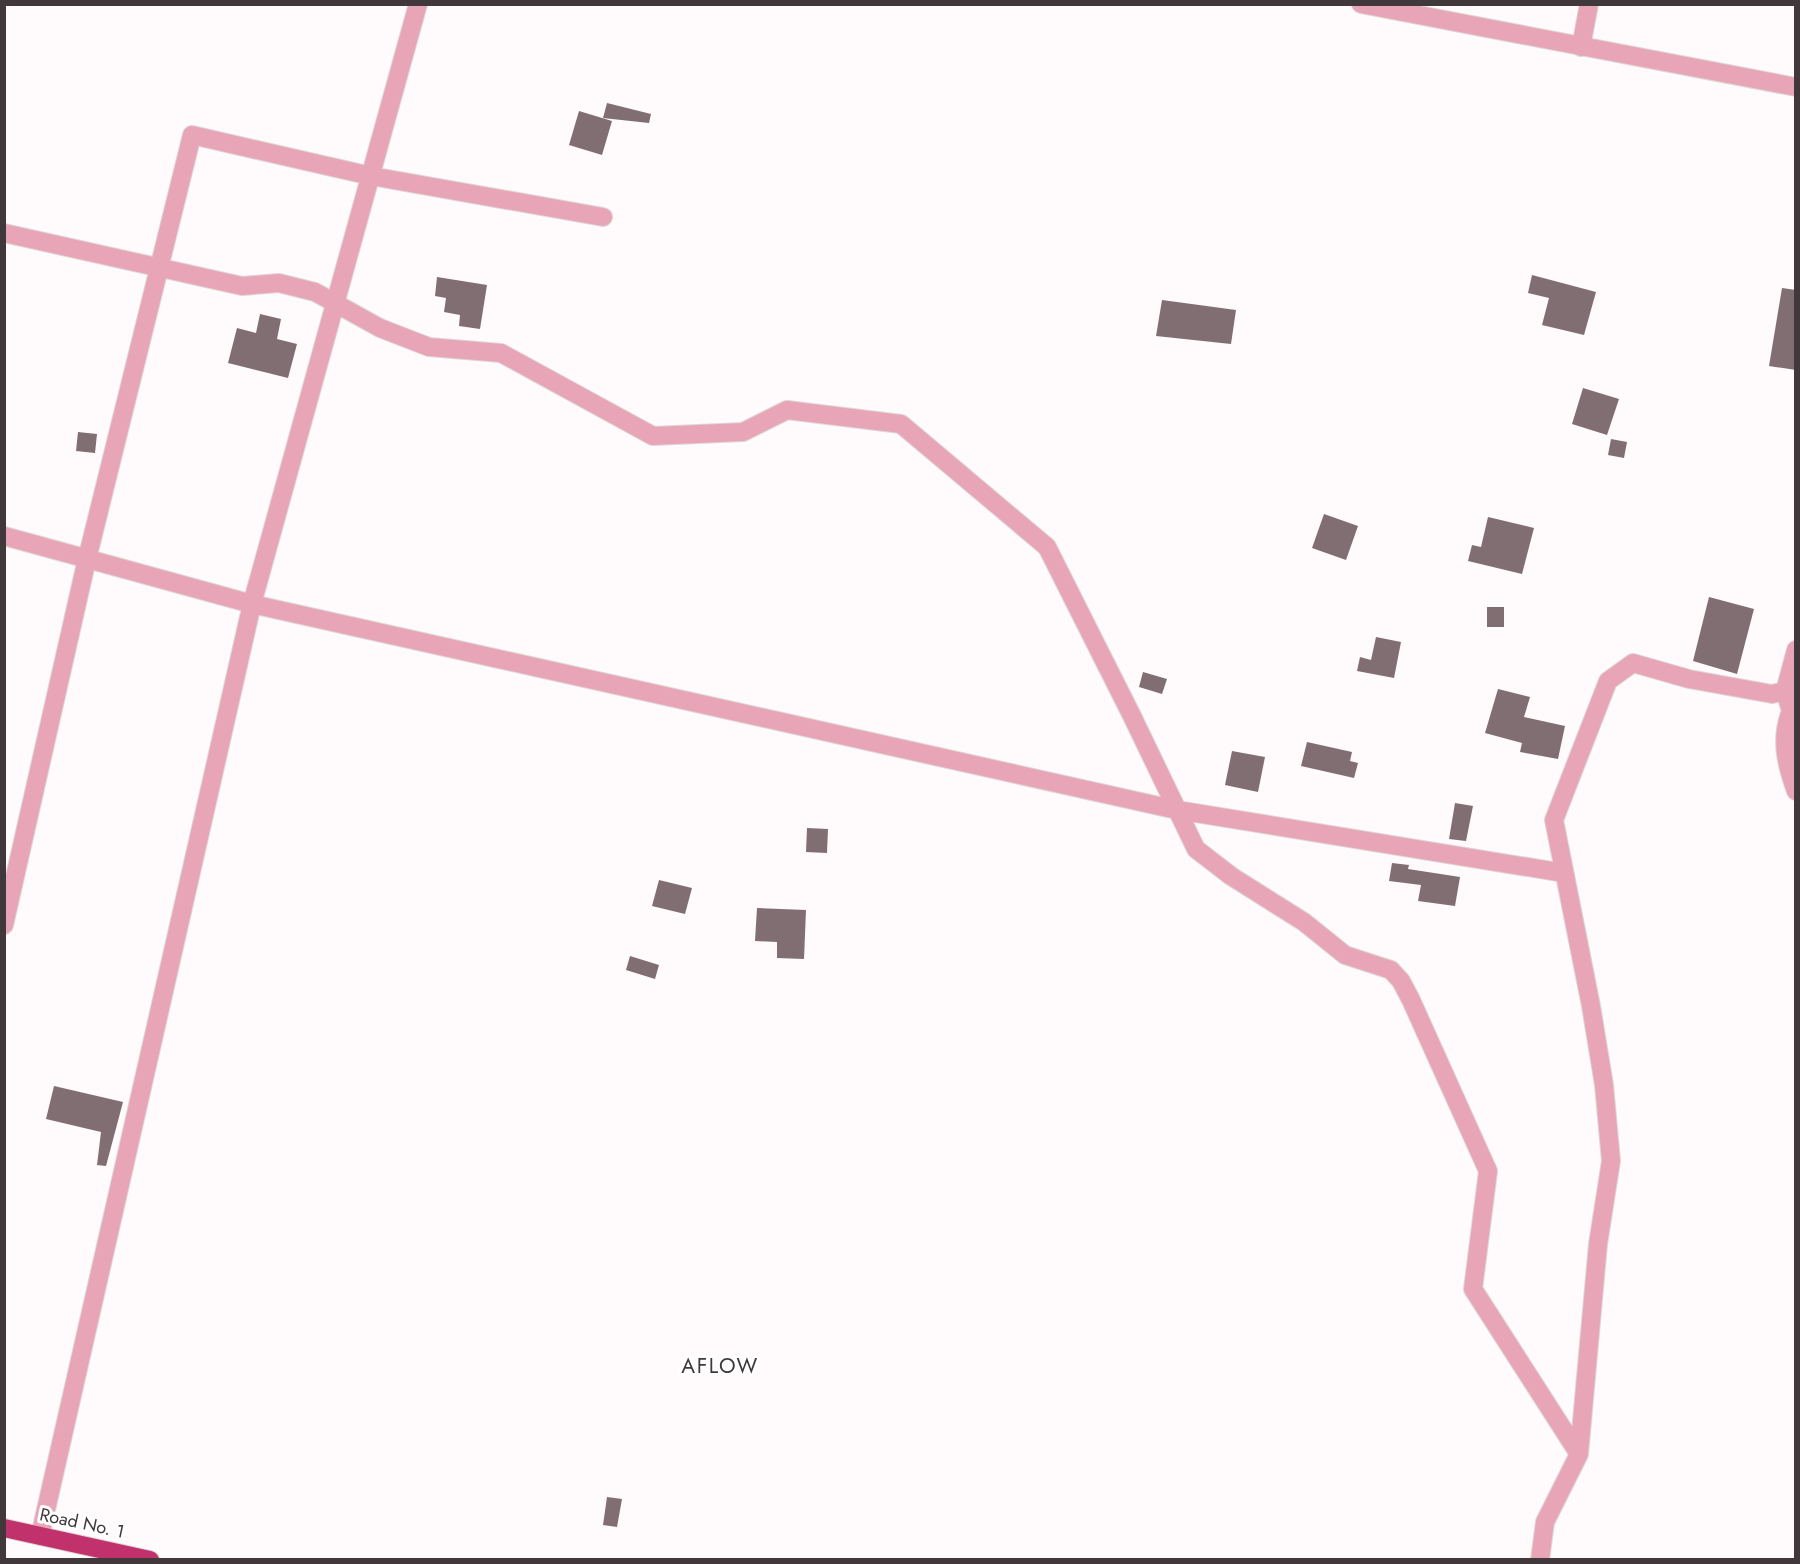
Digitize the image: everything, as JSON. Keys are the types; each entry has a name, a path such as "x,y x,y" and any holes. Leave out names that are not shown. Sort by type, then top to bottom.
{"highway":[{"name":"Road No. 1","path":"4,1528 150,1560"}],"street":[{"path":"40,1536 252,604 418,4"},
{"path":"1361,4 1796,87"},
{"path":"1581,46 1589,4"},
{"path":"4,925 87,558 157,268 192,135 371,176 603,217"},
{"path":"4,233 242,286 279,283 315,292 380,328 429,347 501,354 653,436 742,432 787,410 901,424 1047,547 1196,849 1222,870 1304,922 1345,955 1391,970 1401,981 1488,1171 1473,1289 1579,1454"},
{"path":"4,536 252,604 1177,810 1564,873"},
{"path":"1796,650 1785,691 1791,711 1784,728 1785,754 1796,791"},
{"path":"1540,1560 1545,1522 1579,1454 1598,1244 1611,1161 1604,1085 1591,1006 1554,820 1608,681 1633,663 1689,679 1772,694 1785,691"}],"building":[{"path":"607,103 651,114 649,123 603,118"},
{"path":"579,111 612,121 602,155 569,145"},
{"path":"1532,275 1596,292 1584,335 1542,325 1549,298 1528,293"},
{"path":"437,277 487,285 480,329 459,326 460,315 444,312 446,298 435,296"},
{"path":"1782,288 1796,290 1796,370 1769,366"},
{"path":"1162,300 1236,310 1231,344 1156,336"},
{"path":"260,314 281,319 277,339 297,344 288,378 228,363 237,328 256,333"},
{"path":"1583,388 1619,399 1607,435 1572,424"},
{"path":"78,432 97,434 95,453 76,451"},
{"path":"1611,439 1627,442 1624,458 1608,455"},
{"path":"1324,514 1358,526 1346,560 1312,548"},
{"path":"1488,517 1534,528 1522,574 1468,561 1472,545 1481,547"},
{"path":"1709,597 1754,609 1737,674 1693,661"},
{"path":"1487,607 1504,607 1504,627 1487,627"},
{"path":"1376,637 1401,642 1394,678 1357,671 1360,657 1371,660"},
{"path":"1143,672 1167,679 1162,694 1139,687"},
{"path":"1498,689 1530,697 1524,717 1565,726 1558,759 1520,752 1522,743 1485,733"},
{"path":"1307,742 1352,752 1350,761 1358,763 1354,778 1301,766"},
{"path":"1232,751 1265,757 1258,792 1225,785"},
{"path":"1455,803 1473,806 1466,841 1449,839"},
{"path":"807,828 828,829 827,853 806,852"},
{"path":"1392,863 1409,865 1408,869 1460,877 1455,906 1418,901 1421,885 1389,881"},
{"path":"659,880 692,888 685,914 652,906"},
{"path":"757,908 806,910 804,959 777,958 777,942 755,941"},
{"path":"630,956 659,965 655,979 626,970"},
{"path":"54,1086 123,1102 106,1166 97,1165 101,1132 46,1119"},
{"path":"607,1497 622,1499 617,1527 603,1525"}],"district":[{"name":"AFLOW","path":"720,1366"}]}
